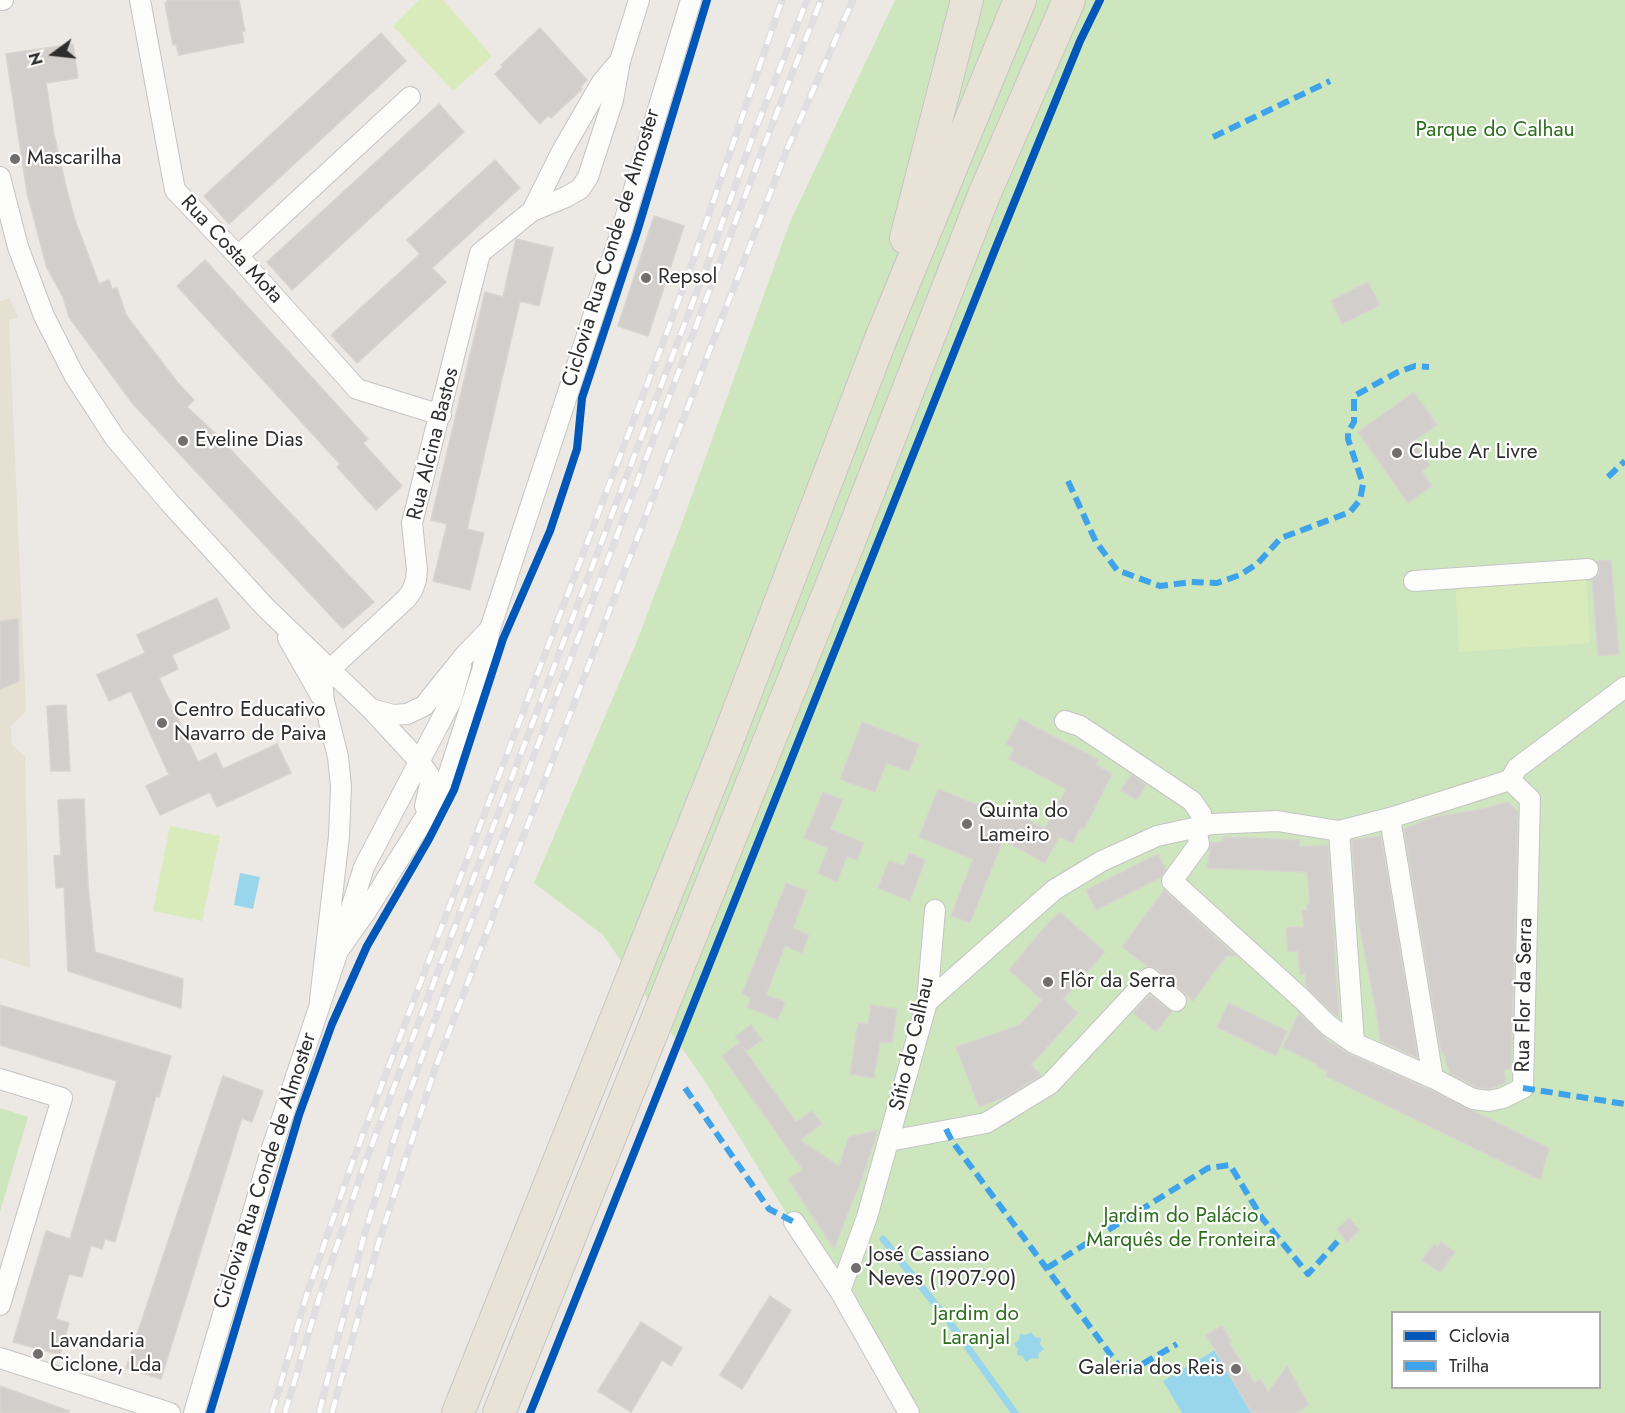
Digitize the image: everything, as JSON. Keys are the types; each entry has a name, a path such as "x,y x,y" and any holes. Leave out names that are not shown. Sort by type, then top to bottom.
{"highway":[{"path":"880,341 967,0"},
{"path":"458,1413 723,752 880,341 1020,0"},
{"path":"499,1413 834,580 984,195 1069,0"}],"street":[{"name":"Rua Costa Mota","path":"140,0 175,190 357,389 441,415"},
{"name":"Rua Alcina Bastos","path":"331,669 412,591 417,570 412,523 480,253 532,211 580,189 588,177 613,100 620,61 639,0"},
{"path":"338,951 441,792 449,772 482,671 490,628 622,229 691,0"},
{"name":"Rua Alcina Bastos","path":"532,211 562,151 602,82 620,61"},
{"path":"237,256 410,97"},
{"path":"1,185 18,247 36,297 74,375 115,438 169,502 265,607 371,709 419,761 429,775 430,783 422,820"},
{"path":"1414,582 1588,569"},
{"path":"265,607 304,664 324,701"},
{"path":"371,709 393,715 407,714 418,709 428,702 465,654 490,628"},
{"path":"194,1413 270,1154 364,867 451,701 465,654"},
{"path":"320,1000 339,836 341,786 322,681 324,675 331,669"},
{"path":"927,1002 1054,890 1102,861 1157,836 1199,826 1277,821 1339,831 1390,818 1510,780 1517,768 1625,687"},
{"path":"1065,721 1080,726 1192,801 1201,814 1199,826"},
{"name":"Rua Flor da Serra","path":"1199,826 1199,844 1172,881 1328,1025 1354,1043 1433,1078 1473,1099 1489,1101 1503,1098 1523,1088 1530,799 1510,780"},
{"path":"1390,818 1433,1078"},
{"path":"1339,831 1354,1043"},
{"name":"Sítio do Calhau","path":"840,1291 867,1217 927,1002 935,910"},
{"name":"Sítio do Calhau","path":"889,1141 986,1123 1050,1084 1149,978 1176,1000"},
{"path":"0,1079 62,1098 0,1305"},
{"path":"794,1222 840,1291 909,1413"},
{"path":"0,1358 170,1413"}],"shaded area":[{"path":"10,298 18,318 9,319 26,711 11,726 12,745 25,756 30,968 0,958 0,301"}],"green space":[{"path":"419,0 443,0 492,56 453,91 393,26"},
{"path":"895,0 1625,0 1625,1413 905,1413 822,1271 704,1080 603,935 534,883 635,646 682,523 790,222"},
{"path":"1586,573 1590,643 1459,652 1455,582"},
{"path":"170,826 220,836 202,921 153,911"},
{"path":"0,1108 28,1117 0,1212"}],"water":[{"path":"240,873 260,877 253,909 234,905"},
{"path":"1031,1332 1035,1337 1041,1338 1040,1344 1044,1349 1039,1353 1038,1359 1032,1358 1026,1362 1022,1356 1017,1355 1018,1349 1014,1344 1019,1340 1020,1334 1026,1335"},
{"path":"1215,1350 1252,1413 1182,1413 1163,1381"}],"building":[{"path":"167,0 239,0 245,31 242,31 244,42 179,55 176,44 173,45 165,3 168,2"},
{"path":"540,28 587,80 580,87 582,89 551,118 548,116 540,124 495,74 503,67 501,65"},
{"path":"381,33 406,61 229,224 204,196"},
{"path":"73,44 78,78 46,83 66,187 75,220 99,284 109,280 112,289 117,288 126,315 178,383 194,400 187,407 215,433 374,602 343,629 133,404 69,317 63,297 47,268 27,193 6,54"},
{"path":"439,104 464,132 292,290 267,262"},
{"path":"495,160 520,188 432,268 446,282 357,363 331,335 420,254 407,240"},
{"path":"654,216 684,226 648,336 618,326"},
{"path":"516,239 553,248 539,306 520,301 467,529 484,533 470,590 433,581 447,524 431,520 485,292 503,297"},
{"path":"205,260 368,439 363,443 402,486 376,510 337,467 340,464 177,286"},
{"path":"1368,282 1380,305 1342,324 1331,301"},
{"name":"Clube Ar Livre","path":"1414,392 1437,425 1413,441 1430,465 1422,471 1432,486 1408,503 1358,432"},
{"path":"1611,560 1619,654 1598,656 1592,580 1599,574 1600,568 1597,561"},
{"path":"217,598 230,628 172,655 178,669 159,678 198,762 216,753 223,769 277,744 291,773 217,807 210,792 160,815 146,786 169,775 131,691 109,701 97,675 145,653 137,635"},
{"path":"18,619 19,681 0,689 0,621"},
{"path":"66,705 70,771 51,771 47,706"},
{"path":"1020,719 1099,760 1096,765 1112,774 1084,829 1081,827 1072,843 1056,835 1059,837 1045,863 1003,840 970,923 951,916 973,859 919,837 938,789 1018,821 1020,816 1045,829 1066,789 1009,759 1014,748 1006,744"},
{"path":"862,722 919,744 909,771 886,763 875,792 840,779"},
{"path":"1131,774 1146,785 1137,800 1121,790"},
{"path":"823,792 843,800 830,829 864,843 857,860 847,856 837,882 818,873 828,848 804,838"},
{"path":"84,799 88,886 95,952 183,979 181,1008 68,971 64,887 56,888 54,856 61,855 58,800"},
{"path":"1507,802 1518,811 1511,1069 1504,1069 1506,1083 1488,1089 1477,1087 1450,1073 1443,1052 1441,1052 1404,829 1434,817 1483,809"},
{"path":"1381,836 1418,1058 1380,1041 1357,914 1352,840"},
{"path":"1223,837 1300,840 1299,847 1328,845 1339,1018 1306,987 1305,974 1300,975 1298,951 1288,952 1286,928 1304,927 1302,910 1307,910 1306,904 1310,904 1307,872 1207,868 1211,842 1223,842"},
{"path":"909,853 925,860 910,901 878,888 889,861 904,866"},
{"path":"1158,854 1166,869 1161,877 1096,910 1086,890"},
{"path":"786,883 807,891 793,928 809,935 802,953 785,946 766,995 785,1002 778,1020 747,1007 751,998 742,994"},
{"path":"1164,890 1236,956 1226,956 1193,1001 1157,969 1147,966 1122,947"},
{"path":"1060,912 1105,952 1063,999 1078,1013 1031,1065 1041,1075 1007,1096 979,1107 956,1047 1020,1025 1042,1000 1009,970"},
{"path":"1150,995 1172,1012 1156,1032 1133,1013"},
{"path":"1229,1003 1287,1031 1276,1056 1217,1027"},
{"path":"0,1005 171,1056 159,1097 156,1096 115,1242 105,1239 102,1249 91,1245 82,1277 69,1274 56,1319 69,1323 60,1355 13,1342 46,1231 70,1239 117,1081 0,1045"},
{"path":"871,1005 897,1009 892,1043 880,1042 874,1078 850,1074 858,1023 868,1024"},
{"path":"1299,1013 1328,1041 1349,1054 1428,1089 1549,1148 1540,1180 1326,1076 1328,1072 1316,1066 1317,1064 1283,1047"},
{"path":"751,1025 762,1040 746,1051 741,1045 796,1122 812,1111 822,1124 800,1140 839,1166 849,1137 878,1130 834,1249 788,1179 803,1170 722,1056 740,1042 735,1037"},
{"path":"223,1076 263,1091 252,1122 242,1118 161,1379 126,1368"},
{"path":"1349,1218 1360,1230 1347,1242 1337,1229"},
{"path":"1441,1242 1455,1252 1440,1273 1422,1260 1434,1244 1438,1247"},
{"path":"770,1296 791,1310 742,1389 720,1375"},
{"path":"641,1322 682,1348 671,1366 662,1360 631,1412 598,1391"},
{"path":"1222,1326 1232,1342 1229,1343 1254,1383 1261,1379 1268,1392 1287,1366 1309,1405 1296,1413 1252,1413 1206,1335"},
{"path":"0,1386 69,1411 69,1413 0,1413"}],"waterway":[{"path":"883,1239 948,1320 1015,1413"}],"railway":[{"path":"272,1413 307,1294 354,1158 667,332 782,0"},
{"path":"285,1413 319,1298 365,1163 707,265 754,133 807,0"},
{"path":"319,1413 364,1236 400,1120 445,991 821,0"},
{"path":"332,1413 379,1241 436,1066 788,147 853,0"}],"marked path":[{"path":"1213,137 1330,81"},
{"path":"1068,481 1096,542 1117,570 1160,586 1191,582 1217,583 1240,575 1257,564 1281,538 1350,512 1360,500 1363,484 1348,439 1348,432 1354,422 1354,396 1398,372 1415,366 1429,367"},
{"path":"1608,477 1625,461"},
{"path":"685,1088 769,1209 794,1222"},
{"path":"1523,1088 1625,1104"},
{"path":"946,1129 952,1141 1125,1374 1177,1344"},
{"path":"1047,1268 1208,1168 1230,1165 1262,1218 1308,1274 1338,1241"}],"cycle path":[{"name":"Ciclovia Rua Conde de Almoster","path":"210,1413 299,1115 332,1024 367,946 429,839 454,790 503,639 550,531 577,449 582,398 637,232 707,0"},
{"path":"530,1413 996,247 1080,41 1100,0"}],"place":[{"name":"Mascarilha","path":"15,159"},
{"name":"Repsol","path":"646,278"},
{"name":"Eveline Dias","path":"183,441"},
{"name":"Clube Ar Livre","path":"1397,453"},
{"name":"Centro Educativo Navarro de Paiva","path":"162,723"},
{"name":"Quinta do Lameiro","path":"967,824"},
{"name":"Flôr da Serra","path":"1048,982"},
{"name":"José Cassiano Neves (1907-90)","path":"856,1268"},
{"name":"Lavandaria Ciclone, Lda","path":"38,1354"},
{"name":"Galeria dos Reis","path":"1236,1369"}],"park label":[{"name":"Parque do Calhau","path":"1495,131"},
{"name":"Jardim do Palácio Marquês de Fronteira","path":"1181,1229"},
{"name":"Jardim do Laranjal","path":"976,1327"}]}
